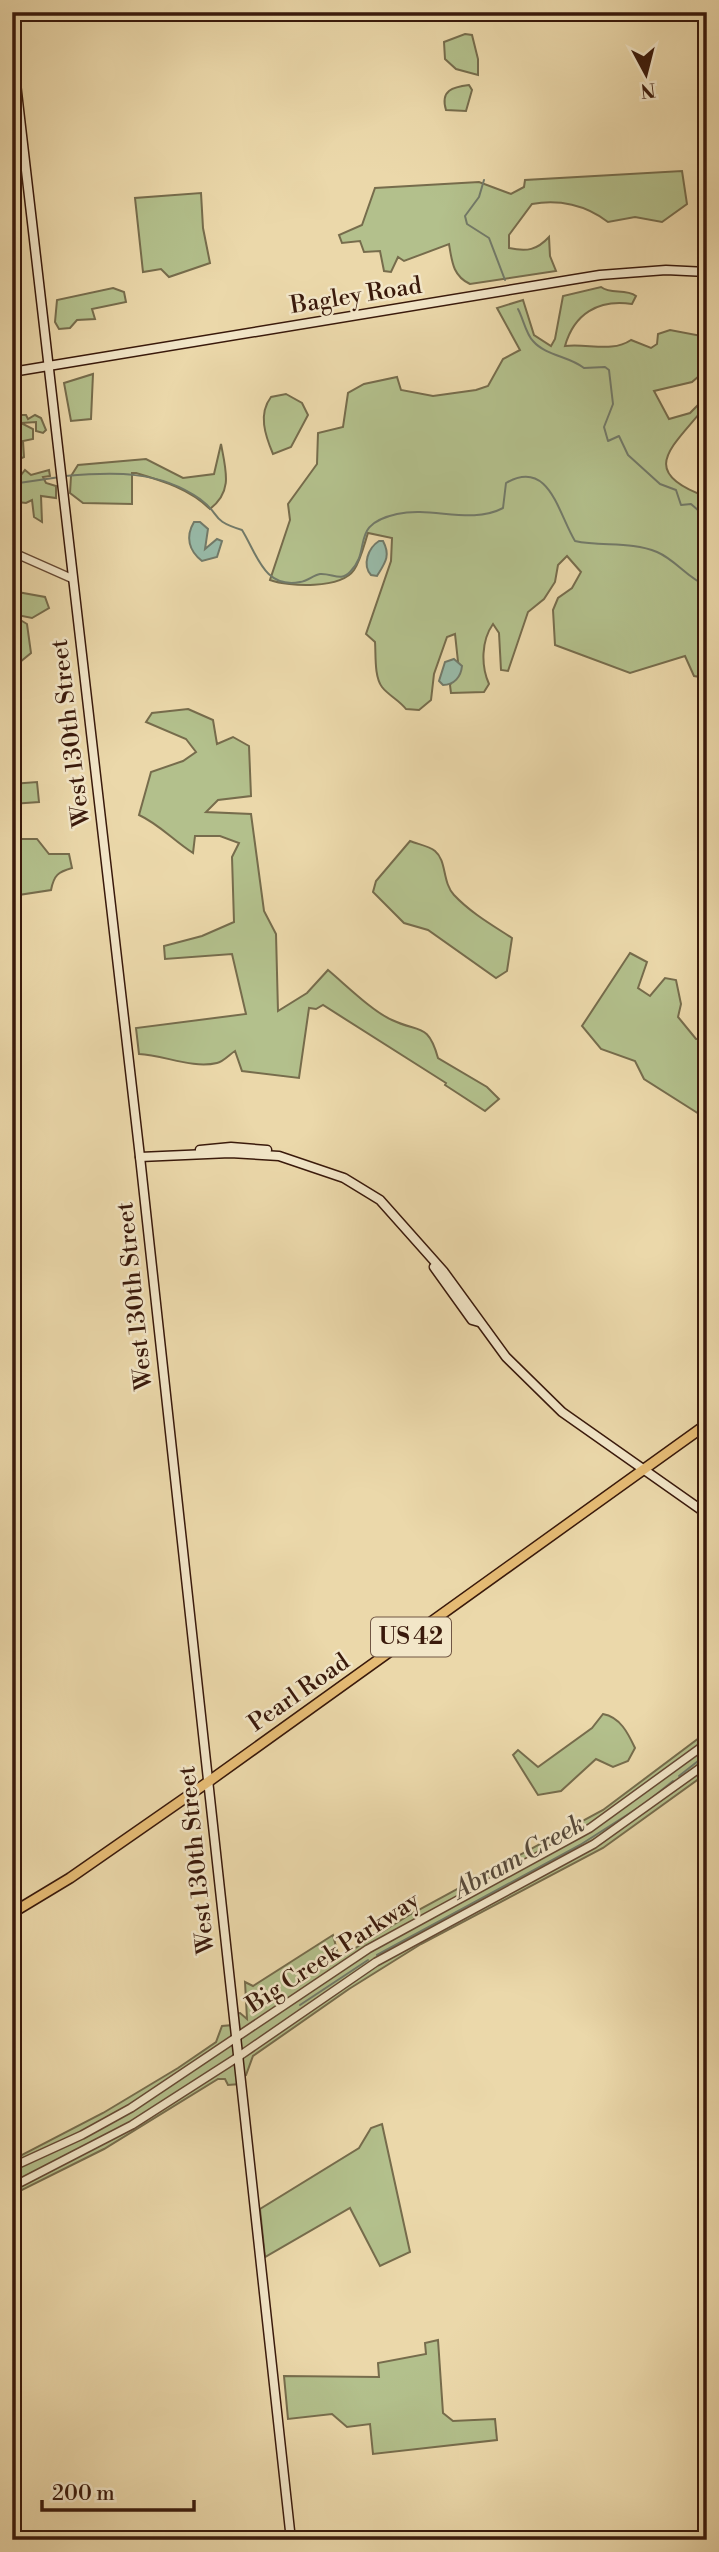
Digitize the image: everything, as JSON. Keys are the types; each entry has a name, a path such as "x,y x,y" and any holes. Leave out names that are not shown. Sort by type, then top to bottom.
{"main road":[{"name":"West 130th Street","path":"12,49 140,1157 291,2540"},
{"name":"Bagley Road","path":"12,372 600,275 666,270 707,272"},
{"path":"140,1157 189,1154 279,1156 344,1178 380,1200 434,1264 444,1272 506,1357 583,1425 642,1471 707,1514"},
{"name":"Pearl Road","path":"12,1913 70,1878 208,1782 707,1424"}],"street":[{"path":"12,552 73,579"},
{"name":"Big Creek Parkway","path":"12,2167 82,2135 131,2108 387,1938 590,1828 707,1743"},
{"name":"Big Creek Parkway","path":"12,2187 132,2125 238,2057 376,1962 594,1844 707,1763"}],"green space":[{"path":"465,34 472,35 478,59 478,75 456,69 445,59 444,42"},
{"path":"469,85 472,90 466,111 446,110 446,94 458,87"},
{"path":"682,171 687,204 662,222 635,217 608,222 591,211 572,205 552,202 532,204 509,235 509,248 531,249 549,237 550,256 556,271 470,284 457,273 449,244 404,261 398,257 391,272 384,271 380,251 364,252 360,241 342,243 339,235 362,225 375,188 479,182 511,194 524,187 525,180"},
{"path":"201,193 203,228 210,263 169,277 161,269 143,272 135,198"},
{"path":"601,287 636,296 632,304 608,304 589,311 574,325 565,346 608,347 631,340 651,348 657,344 658,334 670,330 707,337 706,370 692,382 654,391 669,419 690,413 707,396 707,404 674,445 666,467 671,477 684,487 707,497 707,678 694,676 685,656 630,673 555,645 553,610 558,598 572,588 581,572 567,556 558,565 555,582 544,599 528,612 508,671 501,670 499,633 493,624 486,638 484,654 489,684 484,692 451,693 450,685 459,671 455,634 447,637 434,674 431,700 419,710 406,709 384,690 379,682 375,642 366,634 391,561 392,538 368,533 354,570 338,581 302,585 270,580 290,520 288,504 317,464 318,433 343,427 348,393 364,384 397,377 401,390 433,396 488,386 503,359 520,350 497,308 523,300 534,335 551,346 555,339 563,296"},
{"path":"113,288 124,292 126,302 92,309 95,319 77,320 70,328 59,329 55,322 57,300"},
{"path":"93,374 91,419 71,421 64,383"},
{"path":"286,394 302,403 308,415 291,447 273,454 265,432 265,410 271,397"},
{"path":"26,415 28,419 35,415 41,418 46,430 43,433 36,431 36,422 21,423 33,429 33,439 23,441 24,457 17,460 12,450 12,430 19,430 17,424 12,424 12,418"},
{"path":"221,444 226,472 225,488 210,509 185,491 136,473 132,473 132,504 83,503 70,493 71,476 78,465 146,459 183,478 214,474"},
{"path":"25,470 31,475 49,470 50,476 43,477 46,483 56,486 56,498 41,496 42,522 34,517 32,500 26,503 18,502 16,493 20,487 17,477 12,481 14,471 21,475"},
{"path":"12,591 45,597 49,608 32,618 12,614"},
{"path":"22,621 27,624 31,653 14,667 12,675 12,622"},
{"path":"188,709 213,720 217,744 233,737 249,746 251,796 218,800 206,812 251,814 264,911 276,934 278,1011 307,993 328,970 384,1016 421,1030 430,1039 438,1058 487,1087 499,1099 485,1111 323,1005 316,1009 309,1008 299,1078 242,1071 235,1051 219,1062 207,1064 139,1054 136,1028 246,1014 232,954 165,959 164,946 202,936 234,922 232,857 239,843 220,836 195,836 193,853 139,815 151,772 183,761 196,752 186,739 146,722 152,713"},
{"path":"37,782 39,802 12,804 12,784"},
{"path":"12,832 19,839 37,839 49,854 69,854 72,868 57,875 51,890 12,896"},
{"path":"410,841 435,851 454,895 512,938 507,971 496,978 428,930 404,923 373,892 376,881"},
{"path":"630,953 647,962 638,988 650,996 665,978 676,980 681,1004 678,1017 696,1039 707,1039 707,1119 644,1079 635,1061 601,1049 582,1026"},
{"path":"603,1714 619,1722 635,1748 628,1761 613,1767 596,1759 561,1791 538,1795 513,1755 518,1750 538,1767 592,1728"},
{"path":"707,1732 707,1773 603,1848 421,1944 349,1989 253,2056 246,2075 239,2076 240,2084 228,2085 225,2079 218,2079 104,2149 12,2195 12,2160 103,2113 178,2068 216,2042 222,2026 233,2025 232,2014 240,2013 247,2019 245,1982 253,1986 333,1935 339,1958 411,1914 603,1810"},
{"path":"382,2124 410,2252 380,2266 350,2208 265,2257 260,2209 359,2148 371,2128"},
{"path":"438,2340 443,2413 453,2421 495,2419 497,2440 373,2454 370,2424 347,2427 332,2414 288,2419 284,2376 379,2377 378,2363 426,2354 425,2343"}],"shaded area":[{"path":"194,522 200,522 208,529 205,549 217,539 222,541 217,557 202,561 194,553 189,538"},
{"path":"379,541 383,541 387,555 377,576 368,571 367,562 372,548"},
{"path":"454,659 462,666 460,674 454,682 443,685 439,681 445,662"}],"waterway":[{"path":"484,180 479,197 465,216 467,224 489,238 505,280"},
{"path":"518,309 528,334 538,346 584,368 605,367 609,370 613,404 604,427 608,441 619,436 628,455 660,484 676,490 681,505 691,504 707,518"},
{"path":"65,476 135,475 152,478 184,490 200,499 220,520 242,530 263,568 278,580 288,583 303,581 320,574 340,577 347,575 357,563 367,531 372,524 382,519 410,512 465,515 491,513 503,508 506,483 521,477 533,478 550,492 575,541 626,545 657,552 707,586"},
{"path":"12,484 60,477"},
{"name":"Abram Creek","path":"679,1776 707,1754"},
{"name":"Abram Creek","path":"648,1801 673,1781"},
{"name":"Abram Creek","path":"377,1955 580,1845 641,1806"},
{"name":"Abram Creek","path":"300,2005 368,1960"}]}
